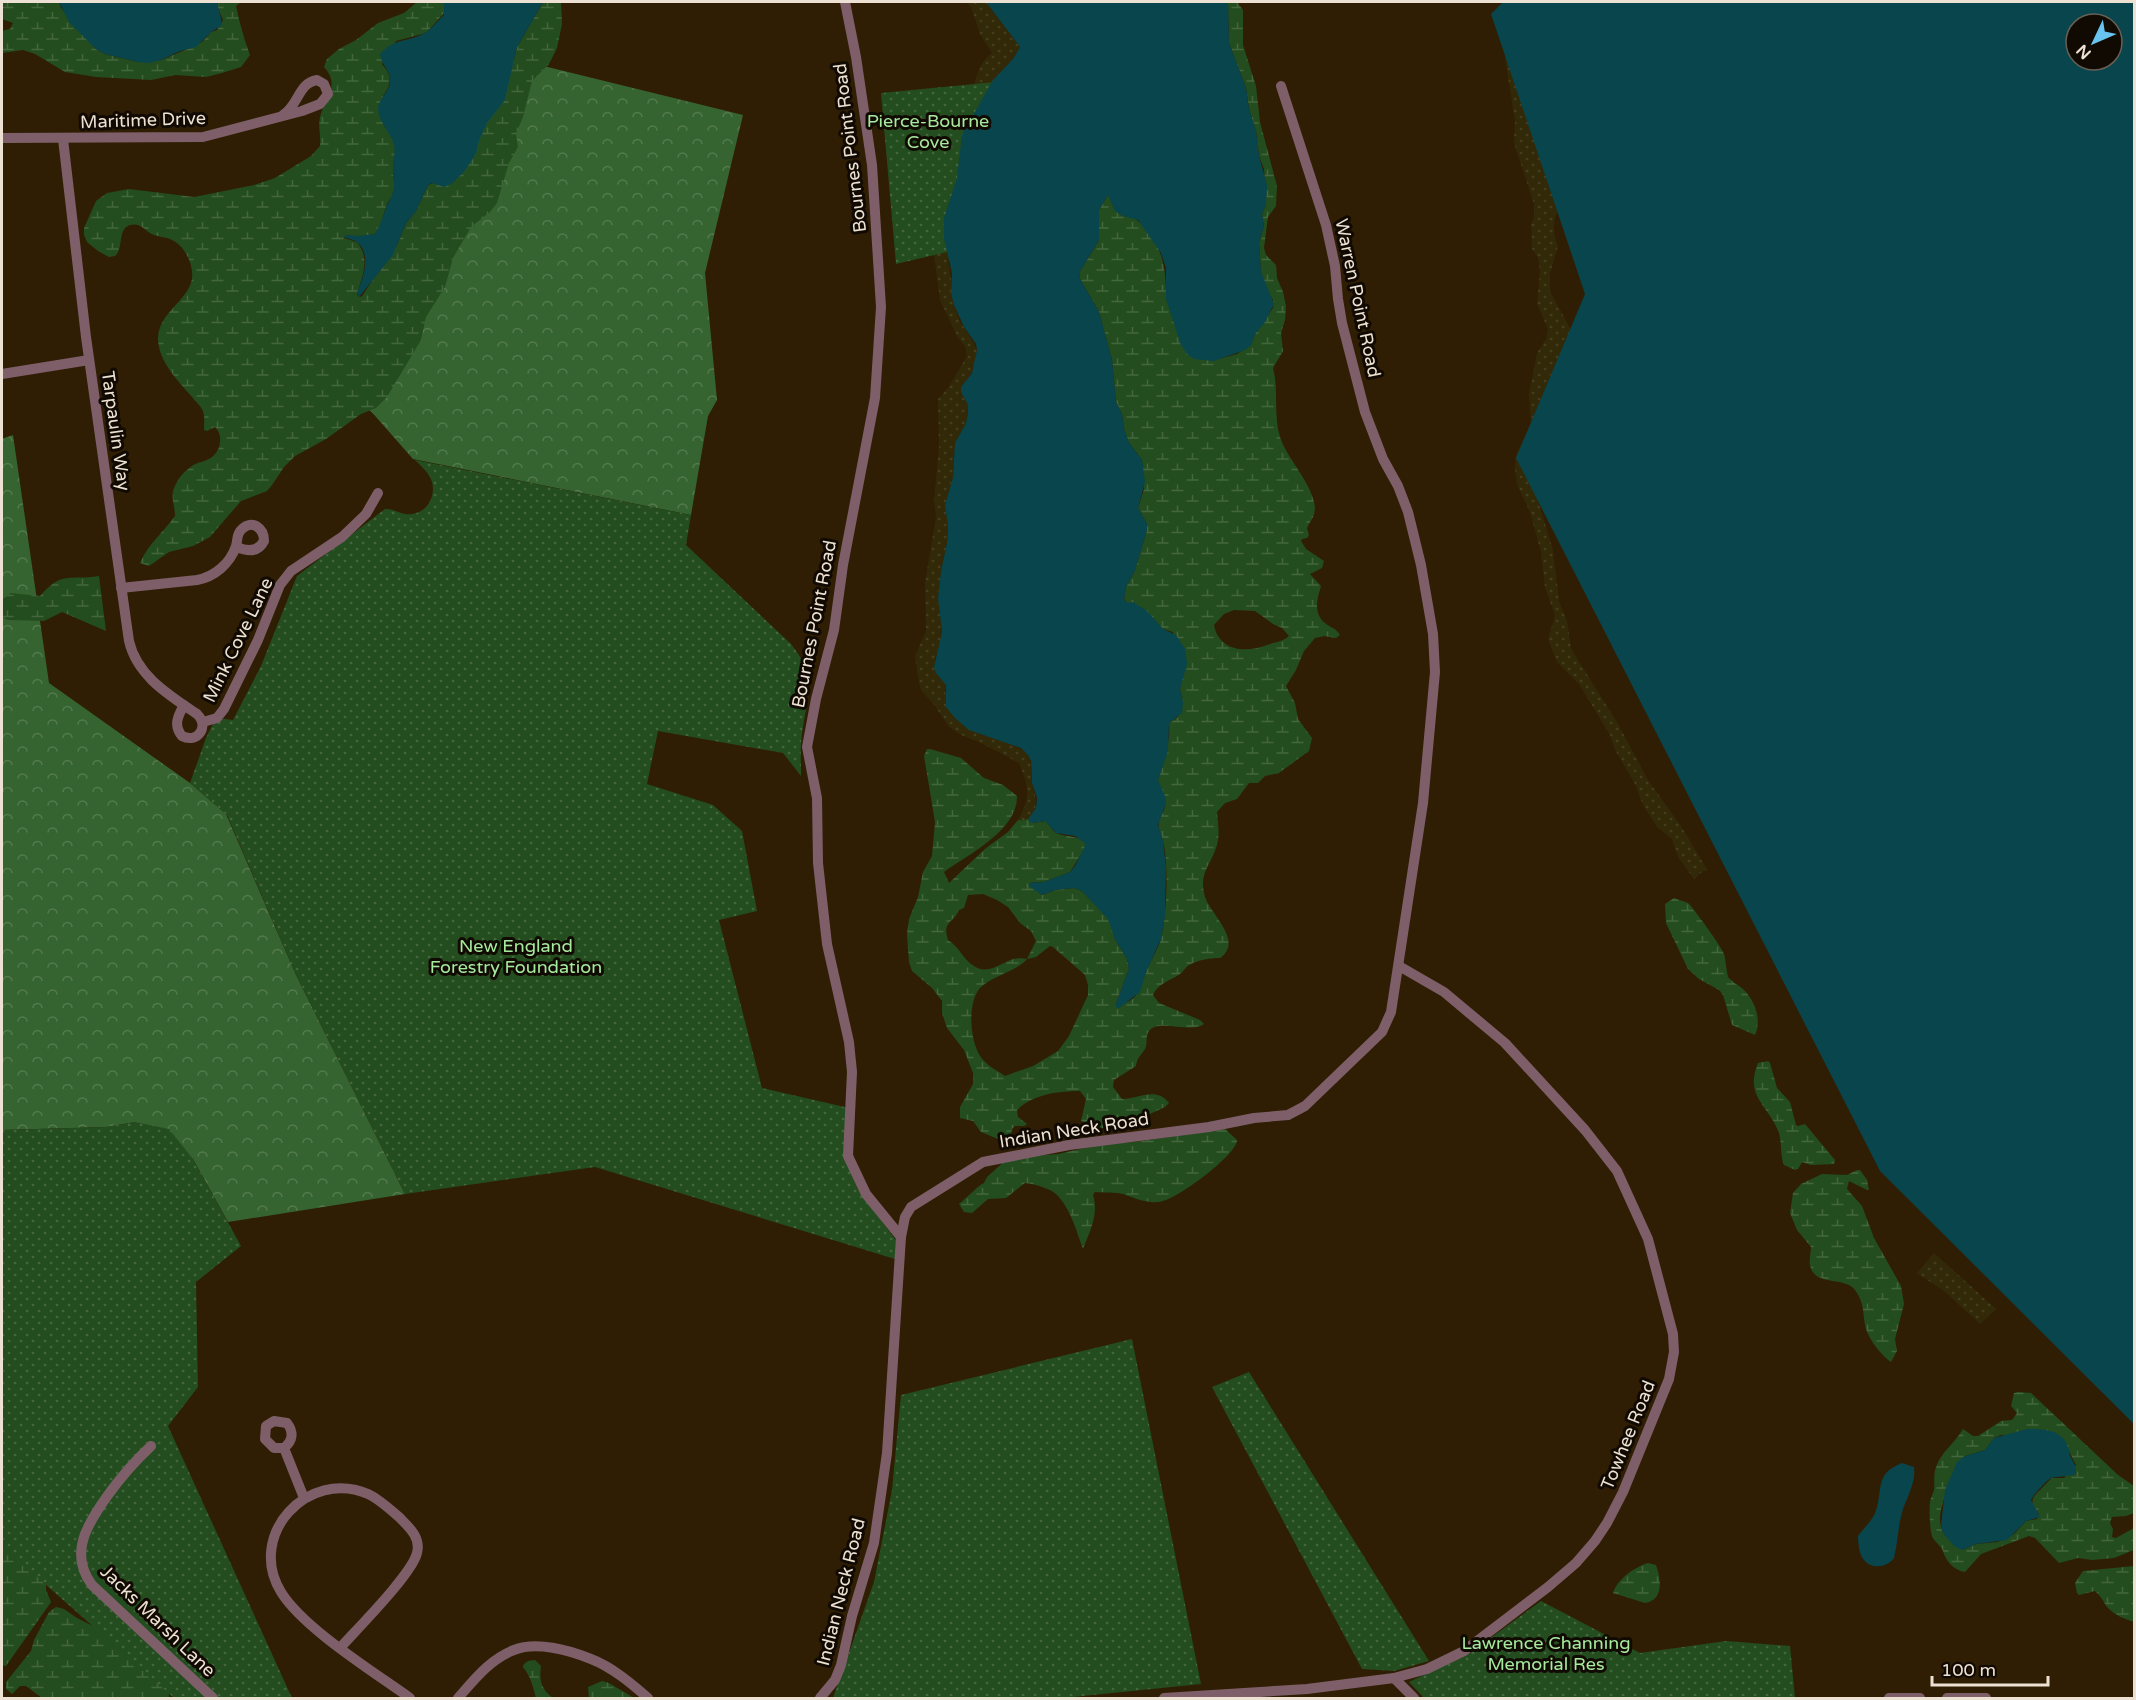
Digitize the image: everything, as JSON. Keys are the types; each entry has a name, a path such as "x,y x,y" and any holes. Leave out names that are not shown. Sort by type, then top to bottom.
{"street":[{"name":"Bournes Point Road","path":"846,2 872,165 879,257 880,317 875,398 843,565 834,630 816,699 807,747 817,798 818,863 827,944 849,1042 852,1072 848,1156 866,1194 901,1237"},
{"name":"Warren Point Road","path":"1281,86 1328,231 1342,323 1365,412 1408,512 1421,565 1433,634 1435,672 1423,803 1412,870"},
{"name":"Maritime Drive","path":"2,138 203,136 283,115"},
{"name":"Tarpaulin Way","path":"63,138 89,360 126,628 136,661 150,678 201,717 203,722"},
{"path":"2,374 89,360"},
{"name":"Mink Cove Lane","path":"203,722 217,718 222,713 258,640 280,585 291,572 350,529 366,514 378,493"},
{"path":"121,588 209,578 220,570 234,551 238,534 243,527 254,525 263,532 264,541 259,548 249,550 237,547"},
{"path":"184,705 177,722 178,731 182,736 188,739 198,735 202,730 203,722"},
{"name":"Indian Neck Road","path":"820,1698 835,1680 842,1665 852,1616 874,1543 887,1453 901,1237 905,1217 911,1207 969,1169 995,1158 1069,1144 1203,1128 1296,1112 1384,1030 1393,1006 1412,870"},
{"name":"Towhee Road","path":"1164,1698 1307,1689 1394,1678 1436,1665 1476,1643 1548,1587 1589,1548 1607,1523 1618,1502 1669,1379 1675,1343 1646,1235 1629,1193 1612,1163 1505,1042 1444,992 1399,966"},
{"name":"Jacks Marsh Lane","path":"151,1446 122,1477 89,1523 81,1544 82,1564 92,1585 213,1698"},
{"path":"284,1448 304,1498"},
{"path":"340,1648 409,1568 415,1560 418,1544 412,1530 406,1524 367,1494 349,1490 332,1490 304,1498 286,1514 277,1529 271,1557 273,1575 286,1600 317,1630 340,1648 410,1698"},
{"path":"458,1698 493,1662 509,1652 528,1646 565,1651 592,1659 621,1676 648,1698"},
{"path":"1394,1678 1414,1698"},
{"path":"1889,1698 1920,1698"},
{"path":"1947,1698 1986,1698"}],"green space":[{"path":"2,2 59,2 61,8 96,49 105,54 138,62 161,60 202,42 211,32 217,30 223,20 217,6 218,2 241,2 236,6 250,55 241,67 206,77 175,75 151,80 96,77 65,72 35,54 23,50 2,53 2,31 10,29 13,23 2,19"},
{"path":"417,2 445,2 445,12 426,33 396,41 382,64 390,79 379,107 381,119 396,149 393,168 394,191 375,234 358,237 346,235 344,238 357,242 364,255 363,274 357,295 362,296 393,255 406,223 416,211 428,185 464,172 476,154 487,123 505,100 517,47 543,2 561,2 562,24 557,48 549,64 532,81 516,134 518,147 509,163 497,203 490,212 471,227 453,258 445,287 426,317 421,340 387,397 376,408 361,414 326,439 295,456 267,491 241,501 210,537 193,546 169,552 149,566 140,563 151,544 175,516 173,492 179,479 194,465 207,460 216,453 220,444 220,435 215,427 204,430 202,409 177,380 159,347 160,326 184,296 192,279 192,268 188,256 172,240 151,234 134,224 123,231 118,253 115,256 109,257 98,251 87,242 84,235 84,228 96,201 107,193 129,189 194,197 254,185 275,178 311,156 320,146 320,117 332,86 329,74 324,67 327,59 378,23 404,13"},
{"path":"1228,2 1237,2 1243,10 1243,45 1256,86 1260,122 1277,186 1276,206 1268,217 1264,248 1266,255 1276,265 1277,278 1286,306 1281,333 1283,351 1273,368 1278,428 1280,437 1307,485 1315,506 1307,528 1309,535 1301,541 1306,549 1324,561 1322,568 1310,574 1321,586 1317,610 1321,619 1340,635 1336,638 1324,636 1315,638 1304,651 1286,686 1295,703 1298,719 1312,738 1309,751 1279,773 1265,776 1258,783 1249,783 1237,799 1225,803 1217,812 1218,841 1204,875 1203,888 1208,904 1227,936 1229,944 1226,951 1220,958 1198,961 1189,965 1180,974 1161,985 1153,995 1159,1003 1200,1020 1204,1024 1198,1027 1153,1027 1148,1033 1146,1047 1136,1066 1114,1080 1113,1087 1122,1099 1153,1094 1164,1098 1169,1103 1150,1114 1138,1118 1124,1118 1104,1128 1097,1128 1081,1121 1086,1099 1080,1091 1047,1094 1031,1100 1017,1110 1018,1117 1027,1124 1015,1126 1012,1129 1010,1144 981,1132 973,1121 960,1118 960,1107 973,1084 973,1073 964,1050 947,1028 942,1013 942,1001 932,988 912,971 909,962 907,934 909,919 918,897 923,872 932,856 935,822 924,756 927,749 930,749 961,758 984,778 1003,785 1017,796 1010,820 1001,830 944,872 949,883 986,848 1008,832 1018,820 1028,819 1033,823 1046,821 1056,833 1075,837 1086,844 1070,872 1044,882 1029,883 1042,895 1055,890 1074,888 1082,891 1109,919 1115,939 1127,959 1129,969 1116,1004 1133,999 1139,991 1162,932 1167,877 1163,839 1159,831 1165,803 1158,780 1167,745 1169,723 1178,717 1183,702 1173,632 1163,629 1124,599 1126,587 1135,570 1147,530 1147,524 1138,508 1144,489 1142,460 1129,443 1124,429 1122,414 1116,402 1112,360 1099,312 1080,279 1079,273 1099,240 1099,210 1108,195 1117,212 1136,219 1153,238 1164,266 1166,299 1219,359 1237,354 1250,345 1273,308 1273,300 1267,291 1261,272 1259,242 1264,226 1262,214 1266,204 1264,169 1259,156 1246,88 1229,43","holes":["1234,610 1255,611 1282,628 1289,636 1284,640 1259,648 1243,649 1228,645 1217,634 1214,625 1224,614","983,894 997,900 1008,907 1020,923 1031,931 1036,941 1027,959 1019,958 986,970 971,964 948,940 947,926 959,910 964,908 968,895","1050,946 1053,947 1085,975 1088,995 1069,1036 1058,1051 1033,1066 1005,1076 980,1056 972,1031 973,1003 980,988 985,984 1027,959 1036,957"]},
{"path":"515,59 743,115 705,273 717,400 708,416 691,515 413,459 325,359"},
{"name":"Pierce-Bourne Cove","path":"995,82 960,249 896,264 881,93"},
{"path":"13,435 49,683 190,783 226,814 296,975 405,1194 228,1222 193,1159 135,1122 106,1127 2,1130 2,439"},
{"name":"New England Forestry Foundation","path":"415,460 691,515 686,545 791,644 799,656 808,677 808,698 801,739 801,776 783,753 658,731 647,784 713,805 742,831 757,911 719,920 762,1088 849,1108 852,1176 860,1193 896,1240 895,1259 595,1167 405,1194 296,975 227,815 190,783 206,738 216,718 233,720 261,666 297,576 385,509 408,514 418,512 427,505 432,495 432,483 430,477"},
{"path":"99,576 106,631 62,612 44,621 8,620 3,617 3,599 11,593 40,596 61,580"},
{"path":"1674,898 1688,903 1722,950 1728,977 1744,990 1756,1011 1758,1023 1755,1035 1732,1025 1723,995 1688,969 1666,923 1665,904"},
{"path":"1768,1061 1777,1088 1790,1102 1796,1125 1805,1124 1835,1160 1834,1164 1811,1165 1802,1162 1795,1170 1784,1165 1779,1133 1756,1093 1754,1084 1758,1063"},
{"path":"135,1122 169,1129 193,1159 241,1246 196,1282 198,1387 168,1426 292,1698 174,1698 2,1546 2,1130 106,1127"},
{"path":"1225,1129 1237,1140 1227,1156 1191,1186 1167,1200 1149,1202 1120,1193 1095,1192 1093,1195 1094,1216 1083,1249 1067,1209 1056,1194 1044,1187 1025,1183 1006,1198 988,1199 972,1213 964,1212 959,1204 984,1183 987,1177 1008,1158 1058,1154 1102,1144 1134,1142"},
{"path":"1860,1170 1867,1180 1869,1190 1849,1181 1847,1189 1862,1206 1874,1238 1901,1286 1904,1304 1895,1339 1897,1351 1891,1362 1878,1350 1868,1334 1863,1307 1855,1290 1844,1283 1823,1279 1813,1272 1810,1263 1811,1247 1797,1230 1790,1213 1793,1193 1801,1184 1822,1174 1847,1175"},
{"path":"1132,1339 1201,1684 1063,1698 833,1698 874,1582 892,1490 901,1395"},
{"path":"1249,1372 1429,1661 1394,1671 1362,1669 1212,1387"},
{"path":"2014,1393 2031,1393 2118,1475 2134,1486 2134,1513 2112,1517 2110,1523 2113,1529 2112,1537 2116,1538 2134,1528 2134,1550 2114,1558 2092,1560 2078,1558 2059,1563 2035,1538 2029,1536 1981,1554 1965,1572 1948,1562 1942,1549 1933,1538 1931,1530 1930,1500 1934,1490 1936,1467 1963,1429 1973,1436 1978,1436 2001,1421 2012,1420 2017,1413 2011,1406","holes":["2001,1435 2064,1442 2076,1465 2064,1478 2052,1478 2035,1495 2033,1501 2039,1514 2037,1519 2026,1521 2014,1534 1998,1542 1976,1544 1962,1550 1946,1536 1940,1522 1943,1503 1965,1456 1985,1450 1994,1438"]},
{"path":"2,1498 46,1584 51,1602 6,1666 2,1665"},
{"path":"1648,1563 1656,1565 1659,1576 1660,1588 1655,1598 1645,1603 1613,1593 1618,1583 1627,1574"},
{"path":"2134,1566 2134,1622 2113,1612 2095,1591 2079,1595 2077,1593 2075,1583 2083,1571"},
{"name":"Lawrence Channing Memorial Res","path":"1541,1601 1640,1653 1726,1641 1790,1646 1795,1698 1424,1698 1409,1682 1470,1653"},
{"path":"56,1607 64,1609 99,1629 169,1684 169,1698 42,1698 26,1686 20,1686 12,1694 6,1689 6,1682 31,1651 34,1640 49,1612"},
{"path":"535,1660 541,1666 540,1675 543,1688 553,1698 536,1698 530,1678 523,1667 528,1661"},
{"path":"602,1681 634,1698 589,1698 588,1687"}],"sand":[{"path":"966,2 986,2 1020,47 1013,59 993,80 948,262 955,308 977,353 971,373 961,387 961,392 968,405 968,413 966,423 955,443 953,477 945,505 948,526 938,598 942,632 935,658 936,673 946,684 945,693 992,732 1007,743 1023,750 1029,757 1036,807 1031,816 1022,820 1018,820 1027,798 1027,786 1019,763 949,727 921,690 915,656 926,631 925,583 936,517 934,500 939,447 938,399 948,388 967,356 965,346 957,336 940,300 933,247 972,91 981,65 992,53 980,34 971,7"},
{"path":"1506,48 1558,208 1554,227 1558,246 1550,273 1550,291 1572,332 1535,491 1553,550 1559,601 1567,621 1571,648 1617,722 1648,780 1681,826 1708,871 1703,871 1694,879 1678,857 1672,839 1657,827 1643,805 1635,784 1615,750 1610,735 1579,684 1557,662 1548,639 1555,616 1545,587 1541,552 1530,512 1517,484 1515,469 1516,455 1531,424 1529,394 1537,353 1546,339 1548,329 1537,304 1540,271 1538,258 1532,249 1531,224 1534,217 1534,204 1514,143 1515,121 1505,58"},
{"path":"1934,1253 1996,1309 1980,1324 1944,1291 1917,1273"}],"water":[{"path":"59,2 218,2 221,26 211,32 196,47 180,51 161,60 149,63 138,62 105,54 96,49 69,22"},
{"path":"444,2 543,2 517,47 505,100 487,123 476,154 464,172 451,184 444,187 432,183 428,185 416,211 406,223 393,255 359,297 357,293 365,267 364,253 357,242 344,237 375,234 392,196 394,185 394,145 378,109 390,83 380,54 391,45 417,37 429,30 444,15"},
{"path":"986,2 1228,2 1229,43 1246,88 1267,185 1266,204 1262,214 1264,226 1259,242 1261,272 1274,304 1265,322 1255,334 1251,345 1245,350 1214,361 1194,359 1187,354 1181,345 1166,299 1166,268 1161,253 1138,220 1115,211 1108,195 1099,210 1099,240 1079,273 1080,279 1099,312 1112,360 1116,402 1122,414 1124,429 1129,443 1142,460 1145,482 1138,508 1147,524 1147,530 1135,570 1126,587 1124,599 1127,603 1133,602 1147,611 1163,629 1176,635 1185,649 1187,664 1180,689 1183,702 1182,713 1169,723 1168,751 1158,780 1166,803 1158,825 1163,841 1166,867 1165,916 1161,939 1140,992 1119,1008 1116,1004 1129,969 1127,959 1115,939 1108,919 1082,891 1074,888 1055,890 1042,895 1029,886 1029,883 1044,882 1070,872 1086,844 1075,836 1056,833 1045,821 1030,822 1028,819 1036,808 1037,798 1032,783 1031,761 1028,755 1021,748 969,730 955,718 946,707 946,685 934,667 942,632 938,598 947,543 948,526 945,505 953,477 955,443 966,423 968,413 968,405 961,392 961,387 972,373 977,350 976,344 964,327 951,293 952,273 944,239 944,218 957,178 962,135 993,80 1013,59 1020,47"},
{"path":"1503,2 2134,2 2134,1424 1880,1171 1516,458 1585,294 1491,14"},
{"path":"2027,1429 2051,1431 2061,1437 2068,1447 2076,1474 2053,1477 2046,1482 2031,1500 2040,1517 2026,1521 2007,1540 1976,1544 1962,1550 1954,1546 1943,1533 1941,1525 1945,1490 1957,1462 1965,1456 1985,1450 1994,1438"},
{"path":"1902,1463 1914,1467 1914,1478 1901,1515 1894,1558 1884,1565 1871,1565 1861,1555 1858,1536 1875,1513 1883,1478 1893,1467"}]}
